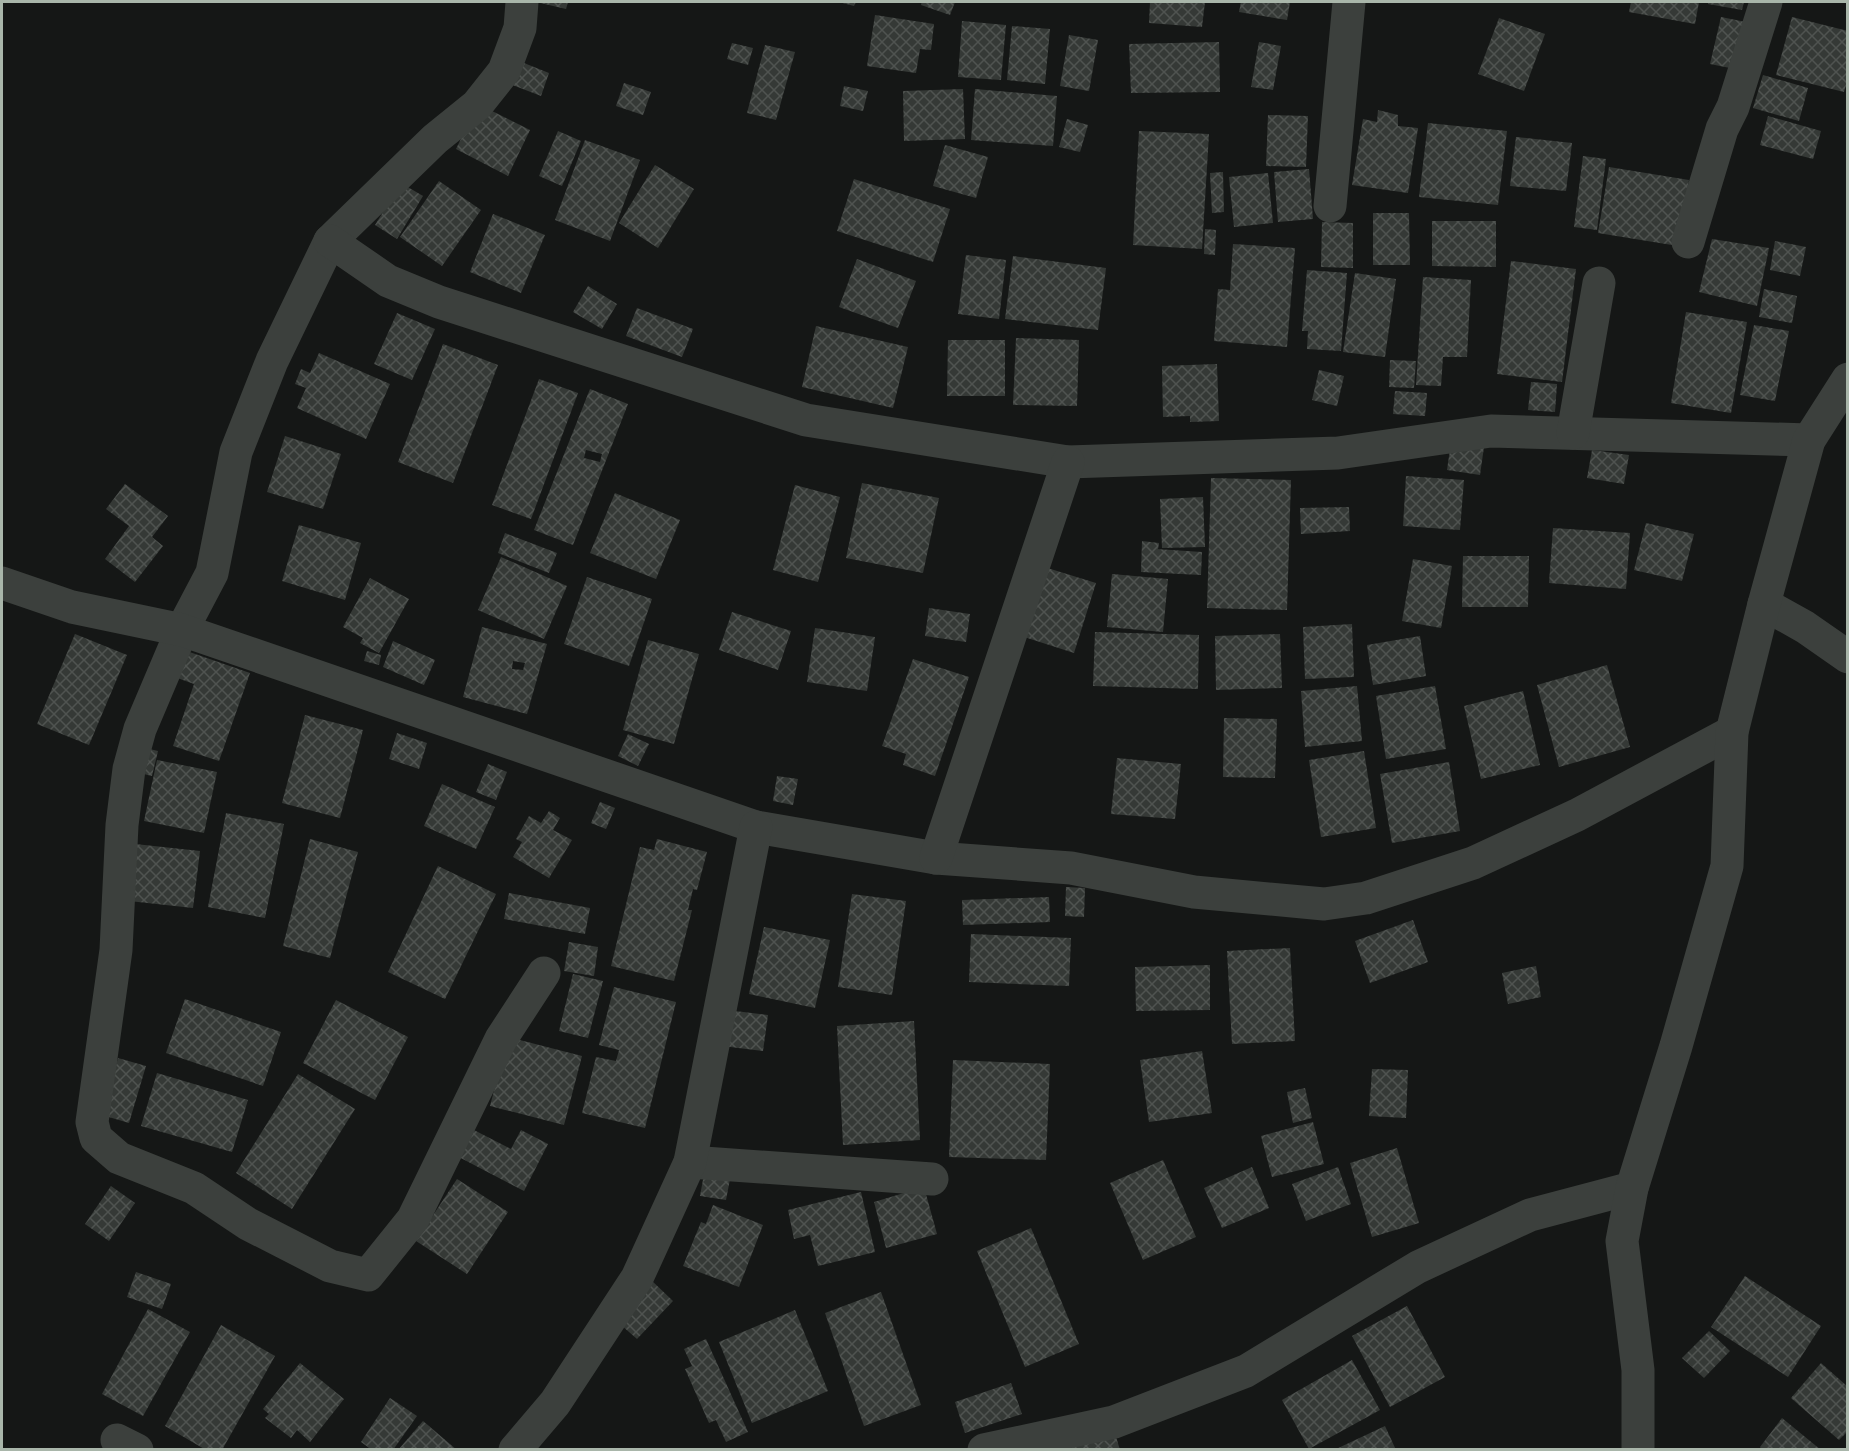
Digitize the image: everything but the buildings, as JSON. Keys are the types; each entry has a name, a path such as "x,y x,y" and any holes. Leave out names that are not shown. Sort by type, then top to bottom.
{"street":[{"path":"522,2 520,28 504,71 477,105 435,139 330,241 272,361 236,452 212,573 182,630 140,729 129,769 122,825 117,950 92,1122 96,1138 119,1158 194,1188 248,1224 330,1266 368,1275 413,1219 501,1039 544,973"},
{"path":"1330,206 1349,2"},
{"path":"1688,242 1722,129 1733,107 1766,2"},
{"path":"330,241 388,281 439,302 806,420 1068,462 1338,453 1491,431 1809,440"},
{"path":"1573,433 1599,283"},
{"path":"1638,1449 1638,1370 1622,1241 1632,1188 1676,1046 1727,866 1732,732 1764,604 1809,440 1848,380"},
{"path":"936,858 1068,462"},
{"path":"2,583 72,607 182,630 756,827 936,858 1071,868 1194,892 1312,903 1324,904 1366,898 1484,858 1577,815 1732,732"},
{"path":"1764,604 1805,627 1848,657"},
{"path":"514,1449 555,1403 637,1278 690,1162 756,827"},
{"path":"690,1162 932,1179"},
{"path":"984,1449 1114,1422 1246,1371 1418,1267 1530,1215 1632,1188"}]}
